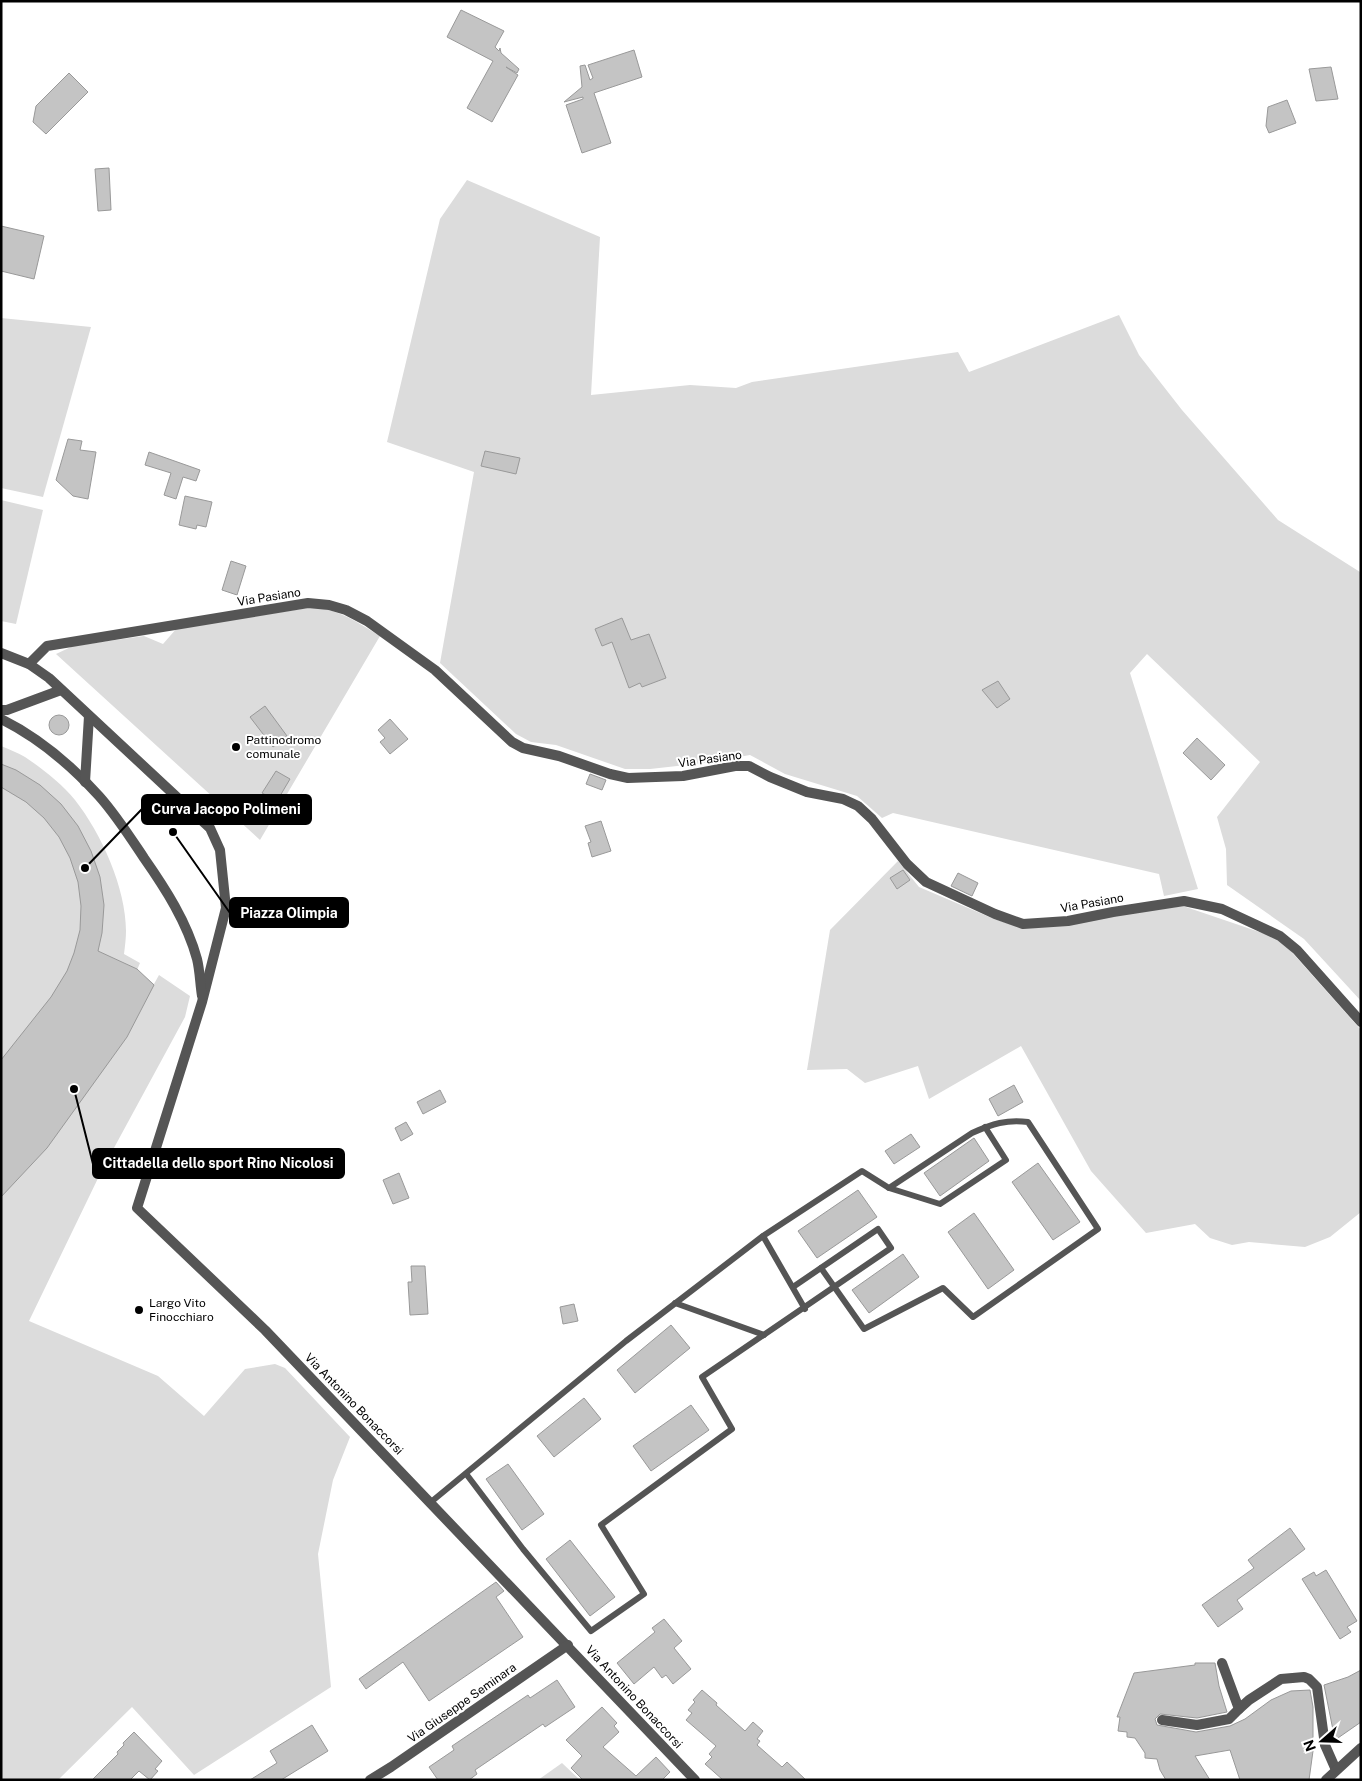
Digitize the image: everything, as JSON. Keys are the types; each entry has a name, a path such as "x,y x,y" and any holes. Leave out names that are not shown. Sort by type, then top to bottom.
{"street":[{"name":"Via Pasiano","path":"29,664 47,646 308,603 329,605 346,610 367,621 436,670 512,742 523,748 559,756 610,774 628,778 684,776 735,766 749,766 807,792 842,799 858,806 872,819 907,864 926,882 995,914 1023,924 1068,921 1184,901 1222,909 1286,940 1298,950 1361,1022"},
{"path":"1,653 29,664 61,690 210,828 220,850 226,908 202,1002"},
{"path":"1,710 7,710 61,690"},
{"path":"85,782 89,716"},
{"path":"1,718 38,740 66,762 100,797 165,887 186,928 197,959 202,1002"},
{"name":"Via Antonino Bonaccorsi","path":"202,1002 137,1208 265,1330 695,1780"},
{"name":"Via Giuseppe Seminara","path":"370,1780 568,1645"},
{"path":"1222,1662 1239,1709"},
{"path":"1162,1720 1197,1725 1229,1719 1249,1700 1281,1680 1304,1677 1310,1679 1317,1687 1325,1745 1336,1770"},
{"path":"1326,1780 1361,1748"}],"lane":[{"path":"821,1268 864,1329 943,1288 973,1317 1098,1229 1028,1122 1013,1120 985,1127 972,1133 889,1188"},
{"path":"431,1502 466,1475 626,1340 763,1236 862,1171 889,1188 940,1204 1006,1160 985,1127"},
{"path":"466,1475 523,1549 591,1631 644,1594 601,1525 732,1429 702,1377 892,1248 878,1228 792,1287"},
{"path":"763,1236 804,1308"},
{"path":"675,1303 764,1335"}],"shaded area":[{"path":"467,180 600,237 591,395 690,385 736,388 752,382 958,352 969,372 1119,315 1139,355 1182,410 1278,520 1361,574 1361,1001 1304,939 1227,885 1226,849 1217,817 1260,762 1147,654 1130,673 1198,889 1164,896 1159,874 893,813 882,818 857,796 785,774 750,755 704,763 650,769 625,769 556,745 531,742 516,734 440,663 474,472 387,442 440,219"},
{"path":"1,318 91,327 43,497 1,488"},
{"path":"1,500 43,510 16,624 1,621"},
{"name":"Pattinodromo comunale","path":"314,607 341,614 380,636 260,840 56,654 73,646 144,636 163,644 177,628"},
{"path":"1,746 25,757 58,783 75,800 94,828 117,879 122,897 126,931 124,954 140,963 137,970 154,984 159,975 190,996 185,1017 102,1170 29,1321 158,1376 204,1416 245,1369 275,1364 285,1368 350,1437 333,1480 318,1554 331,1687 194,1775 132,1707 58,1780 1,1780"},
{"path":"898,861 919,887 994,919 1023,928 1183,906 1280,939 1361,1030 1361,1212 1330,1237 1305,1247 1249,1242 1232,1245 1210,1238 1195,1224 1146,1233 1091,1171 1021,1046 929,1099 918,1066 865,1083 847,1069 807,1070 830,930"},
{"path":"562,1763 580,1780 538,1780"}],"building":[{"path":"461,10 504,31 495,47 499,51 500,48 501,53 519,69 517,73 506,67 518,75 492,122 467,108 493,61 447,37"},
{"path":"634,50 642,77 594,93 611,143 582,153 566,105 583,99 583,97 564,102 582,87 580,66 585,65 590,80 593,78 588,65"},
{"path":"1331,67 1338,99 1316,101 1309,69"},
{"path":"69,73 88,92 46,134 33,122 36,106"},
{"path":"1287,100 1296,123 1269,133 1266,126 1268,107"},
{"path":"109,168 111,210 98,211 95,169"},
{"path":"1,226 44,236 34,279 1,271"},
{"path":"68,439 82,441 80,450 96,452 88,499 73,496 56,480"},
{"path":"485,451 520,458 516,474 481,466"},
{"path":"149,452 200,470 196,481 183,477 176,499 164,495 171,473 145,465"},
{"path":"185,496 212,502 206,527 197,525 196,529 179,525"},
{"path":"231,561 246,566 237,595 222,590"},
{"path":"622,618 631,640 649,634 666,678 642,687 640,683 629,688 612,642 602,646 595,629"},
{"path":"998,681 1010,699 997,708 982,690"},
{"path":"265,706 287,736 273,747 250,717"},
{"path":"59,715 66,718 69,725 66,732 59,735 52,732 49,725 52,718"},
{"path":"390,719 408,739 390,754 380,742 385,738 378,730"},
{"path":"1197,738 1225,765 1211,780 1183,753"},
{"path":"1,764 16,770 40,785 61,804 78,826 91,851 100,877 104,905 102,933 98,951 137,969 154,985 127,1037 47,1148 1,1197 1,1060 51,997 67,971 80,930 81,906 78,882 70,858 59,837 44,818 26,802 1,787"},
{"path":"276,771 290,779 277,801 262,793"},
{"path":"590,774 606,780 602,790 586,784"},
{"path":"601,821 611,851 592,857 588,843 591,842 585,826"},
{"path":"903,870 910,880 897,889 890,878"},
{"path":"958,873 978,883 972,896 951,886"},
{"path":"1014,1085 1023,1102 998,1116 989,1099"},
{"path":"440,1090 446,1102 423,1114 417,1102"},
{"path":"406,1122 413,1134 401,1141 395,1128"},
{"path":"911,1134 920,1147 894,1164 885,1151"},
{"path":"974,1138 989,1161 940,1196 924,1173"},
{"path":"1038,1163 1080,1222 1053,1240 1012,1182"},
{"path":"399,1173 409,1198 393,1204 383,1180"},
{"path":"858,1190 877,1217 817,1258 798,1231"},
{"path":"974,1213 1014,1270 988,1289 948,1232"},
{"path":"903,1254 919,1277 869,1313 852,1290"},
{"path":"411,1266 425,1266 428,1314 410,1315 408,1282 412,1282"},
{"path":"574,1304 578,1321 563,1324 560,1307"},
{"path":"671,1325 690,1348 635,1393 617,1370"},
{"path":"584,1398 601,1419 554,1457 537,1436"},
{"path":"691,1405 709,1430 651,1471 633,1446"},
{"path":"508,1464 544,1514 522,1530 486,1479"},
{"path":"1290,1528 1305,1549 1237,1600 1243,1609 1218,1627 1202,1605 1254,1568 1248,1560"},
{"path":"570,1540 615,1597 590,1616 546,1559"},
{"path":"1326,1570 1357,1621 1347,1627 1351,1632 1340,1639 1302,1579 1314,1572 1316,1576"},
{"path":"496,1582 504,1591 496,1597 523,1637 429,1701 403,1662 366,1689 359,1679"},
{"path":"664,1619 682,1641 674,1648 691,1669 673,1684 666,1675 662,1678 654,1667 634,1684 617,1663 655,1632 652,1628"},
{"path":"1195,1663 1215,1663 1219,1686 1227,1712 1197,1718 1160,1714 1155,1719 1157,1725 1196,1732 1230,1726 1245,1719 1271,1700 1291,1691 1310,1690 1313,1707 1313,1751 1309,1780 1240,1780 1230,1750 1195,1756 1210,1780 1166,1780 1160,1770 1157,1759 1145,1758 1145,1753 1135,1738 1127,1737 1127,1732 1118,1731 1120,1717 1117,1717 1134,1673 1195,1665"},
{"path":"1361,1670 1361,1722 1335,1740 1324,1685 1348,1677"},
{"path":"557,1680 575,1707 545,1727 543,1724 475,1770 477,1774 469,1780 438,1780 429,1767 454,1750 452,1746 528,1695 530,1698"},
{"path":"702,1690 745,1731 753,1722 763,1731 757,1739 760,1741 757,1745 782,1767 787,1762 806,1780 723,1780 705,1764 712,1757 709,1754 716,1746 686,1720 692,1713 688,1710 695,1702 693,1700"},
{"path":"602,1707 617,1723 614,1726 619,1732 603,1747 636,1776 656,1757 670,1772 662,1780 583,1780 571,1768 582,1756 566,1740"},
{"path":"312,1725 328,1751 281,1780 250,1780 277,1763 270,1751"},
{"path":"134,1732 162,1761 155,1769 158,1771 150,1780 139,1771 130,1780 92,1780 118,1754 117,1752 124,1745 123,1743"}],"place":[{"name":"Pattinodromo comunale","path":"236,747"},
{"name":"Piazza Olimpia","path":"173,832"},
{"name":"Curva Jacopo Polimeni","path":"85,868"},
{"name":"Cittadella dello sport Rino Nicolosi","path":"74,1089"},
{"name":"Largo Vito Finocchiaro","path":"139,1310"}]}
